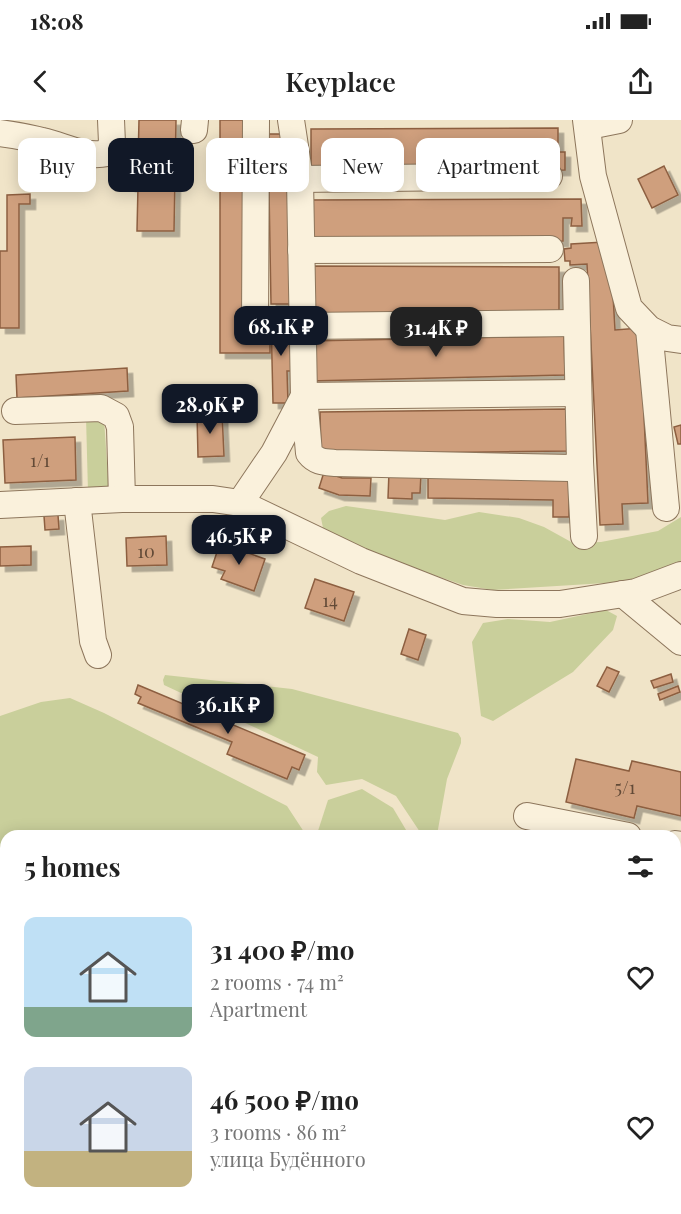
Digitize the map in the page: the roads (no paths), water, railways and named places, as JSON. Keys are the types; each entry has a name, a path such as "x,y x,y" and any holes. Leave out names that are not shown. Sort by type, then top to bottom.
{"street":[{"path":"0,133 42,141 81,154 95,156 107,153 112,143 111,120"},
{"path":"255,324 256,120"},
{"path":"291,120 294,138"},
{"path":"619,120 599,124 587,121 593,176 628,308 649,329 667,338 681,340"},
{"path":"309,179 416,178"},
{"path":"300,192 304,396 309,453 320,462 570,468 580,462"},
{"path":"301,250 550,249"},
{"path":"576,281 584,536"},
{"path":"302,326 576,323"},
{"path":"649,329 666,508"},
{"path":"304,396 578,393"},
{"path":"240,503 274,453 304,396"},
{"path":"15,411 101,408 116,416 120,428 122,499"},
{"path":"0,505 122,499 213,499 240,503 361,561 463,601 497,604 560,604 636,592 681,575"},
{"path":"77,501 93,642 99,656"},
{"path":"623,594 680,639"},
{"path":"526,816 597,830"}]}
